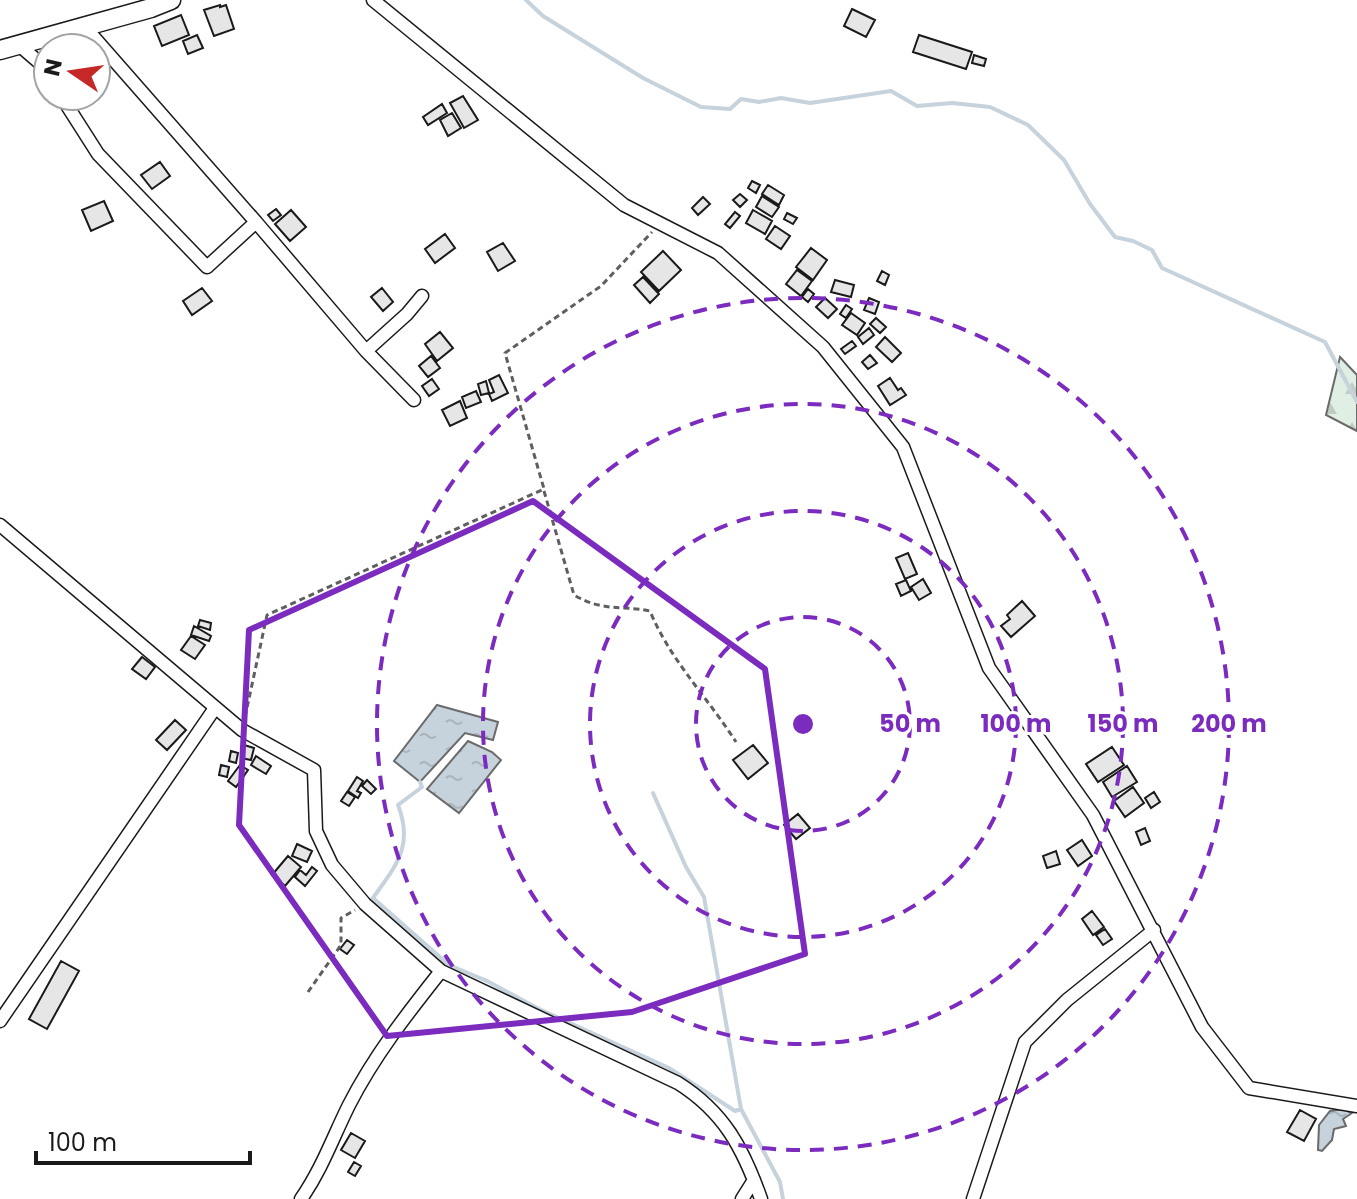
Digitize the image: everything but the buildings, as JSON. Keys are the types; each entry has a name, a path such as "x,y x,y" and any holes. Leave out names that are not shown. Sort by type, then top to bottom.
{"street":[{"path":"0,50 171,0"},
{"path":"373,0 624,205 718,253 823,347 903,447 989,668 1093,815 1202,1027 1249,1088 1357,1106"},
{"path":"84,26 366,351 414,400"},
{"path":"19,45 32,56"},
{"path":"71,112 98,154 207,267 256,222"},
{"path":"366,351 422,296"},
{"path":"0,525 242,730 314,770 316,831 332,865 365,904 441,971 698,1095 723,1122 743,1152 761,1199"},
{"path":"0,1021 215,708"},
{"path":"973,1199 1025,1042 1067,1000 1154,930"},
{"path":"301,1199 318,1174 350,1104 385,1043 441,971"},
{"path":"742,1199 754,1180"}],"path":[{"path":"660,223 601,286 505,353 574,595 590,604 613,609 630,607 650,611 677,662 715,709 736,742"},
{"path":"242,730 267,615 544,489"},
{"path":"308,992 341,945 341,918 365,904"}],"highlighted area":[{"path":"533,501 765,669 805,954 632,1012 387,1036 239,825 249,630"}],"green space":[{"path":"1340,357 1357,375 1357,431 1326,415"}],"water":[{"path":"437,705 498,722 493,740 465,733 420,782 394,761"},
{"path":"468,741 492,752 501,760 459,813 427,789"},
{"path":"1343,1109 1352,1113 1343,1119 1346,1126 1334,1129 1332,1140 1322,1151 1318,1150 1319,1125 1330,1111"}],"waterway":[{"path":"526,0 543,16 643,78 701,107 730,109 741,99 759,102 781,98 810,103 891,91 917,106 952,103 990,107 1028,125 1064,160 1090,204 1115,237 1152,250 1162,268 1325,342 1357,402"},
{"path":"420,782 422,787 398,805 403,844 395,865 373,898 449,965 669,1068 735,1111 741,1109"},
{"path":"653,793 686,867 704,897 741,1109 780,1182 783,1199"}]}
